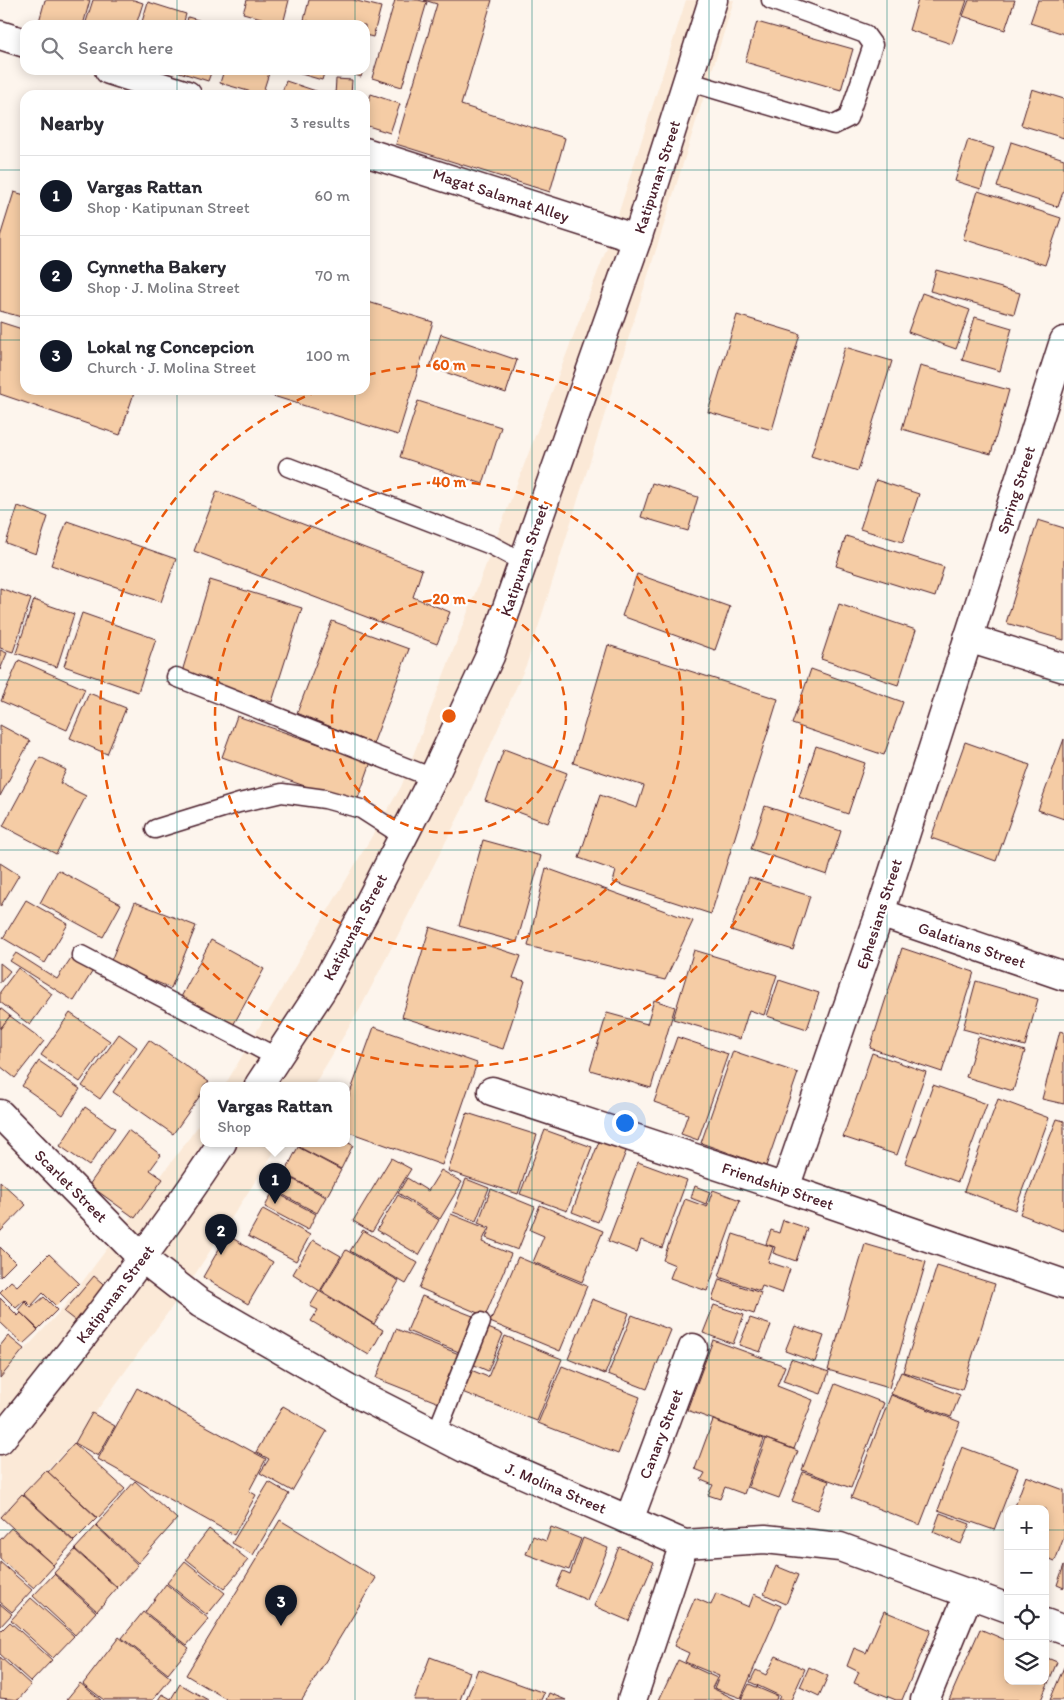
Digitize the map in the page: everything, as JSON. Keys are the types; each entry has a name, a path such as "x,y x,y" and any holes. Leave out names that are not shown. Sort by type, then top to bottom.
{"street":[{"name":"Katipunan Street","path":"261,1082 321,990 364,913 434,778 490,656 637,239 713,0"},
{"path":"0,35 20,41"},
{"path":"125,75 171,90"},
{"name":"Magat Salamat Alley","path":"370,154 637,239"},
{"name":"Spring Street","path":"968,638 1064,341"},
{"path":"968,638 1064,668"},
{"name":"Ephesians Street","path":"785,1188 880,913 968,638"},
{"name":"Galatians Street","path":"880,913 1064,976"},
{"name":"Friendship Street","path":"492,1091 785,1188 1064,1284"},
{"name":"Scarlet Street","path":"0,1114 142,1258"},
{"name":"Katipunan Street","path":"0,1440 90,1328 170,1222 219,1147"},
{"name":"J. Molina Street","path":"142,1258 200,1303 360,1395 436,1434 684,1544 765,1539 840,1547 1004,1606"},
{"name":"Canary Street","path":"629,1520 693,1348"},
{"path":"632,1700 684,1544"},
{"path":"925,1700 970,1593"},
{"path":"1049,1624 1064,1630"}],"lane":[{"path":"687,81 834,125 848,118 873,45 865,34 771,0"},
{"path":"288,466 491,546 523,562"},
{"path":"176,677 434,778"},
{"path":"155,829 239,803 282,793 325,799 361,809 403,836"},
{"path":"81,955 276,1057"},
{"path":"436,1434 481,1322"}],"shaded area":[{"path":"686,0 734,0 527,663 462,810 360,1009 316,1082 227,1082 401,787 610,240"},
{"path":"200,1123 200,1147 277,1147 190,1282 74,1442 0,1519 0,1377 63,1308"}],"building":[{"path":"45,0 90,0 84,20 39,20"},
{"path":"93,0 134,0 143,3 138,20 87,20"},
{"path":"247,0 289,0 284,20 268,20 243,13"},
{"path":"309,0 353,0 381,7 373,37 370,36 370,20 304,20"},
{"path":"395,0 427,2 402,87 372,78"},
{"path":"424,0 492,0 461,105 565,138 550,192 396,144 437,4"},
{"path":"918,0 967,0 952,44 909,30"},
{"path":"969,0 1015,0 1005,30 963,16"},
{"path":"1038,0 1064,0 1064,34 1030,23"},
{"path":"148,2 186,14 184,20 143,20"},
{"path":"188,17 198,20 187,20"},
{"path":"757,22 853,49 841,90 745,62"},
{"path":"189,75 210,75 208,81"},
{"path":"222,75 268,75 264,90 244,90 220,83"},
{"path":"304,75 324,75 322,80"},
{"path":"336,79 352,80 351,90 335,90"},
{"path":"286,81 313,90 283,90"},
{"path":"1032,89 1064,99 1064,138 1021,125"},
{"path":"371,94 400,104 390,133 370,127"},
{"path":"968,140 994,148 981,189 955,181"},
{"path":"1011,142 1064,159 1064,189 1058,207 997,187"},
{"path":"978,191 1061,218 1045,265 963,239"},
{"path":"14,192 20,194 20,317 0,311 0,237"},
{"path":"936,270 1020,293 1014,314 930,291"},
{"path":"922,293 970,310 956,349 908,332"},
{"path":"370,303 433,322 398,435 270,395 370,395"},
{"path":"737,315 800,334 772,430 708,412"},
{"path":"975,317 1012,328 1000,371 962,360"},
{"path":"0,322 20,328 20,395 133,395 120,435 0,394"},
{"path":"441,334 517,360 506,393 430,367"},
{"path":"845,347 892,361 858,471 811,456"},
{"path":"920,366 1009,390 991,454 902,429"},
{"path":"418,401 501,427 483,484 400,457"},
{"path":"876,480 919,494 903,542 860,529"},
{"path":"652,483 698,497 688,531 641,517"},
{"path":"217,491 422,570 413,597 450,612 437,644 194,551"},
{"path":"18,506 48,517 36,554 6,543"},
{"path":"1038,520 1064,528 1064,640 1006,623"},
{"path":"67,521 176,559 161,602 51,565"},
{"path":"846,536 944,567 935,597 836,566"},
{"path":"637,574 730,607 715,650 622,616"},
{"path":"210,580 302,608 272,702 181,675"},
{"path":"0,588 31,599 13,652 0,648"},
{"path":"34,600 74,614 57,667 16,653"},
{"path":"839,604 916,630 898,685 821,659"},
{"path":"82,613 156,639 138,692 64,666"},
{"path":"332,621 409,649 373,744 297,713"},
{"path":"608,645 778,699 711,914 613,882 616,871 579,858 600,795 637,808 644,786 573,763"},
{"path":"0,650 7,653 0,670"},
{"path":"19,660 85,689 67,730 1,701"},
{"path":"811,669 903,702 884,755 792,724"},
{"path":"89,693 126,708 107,754 70,738"},
{"path":"237,716 371,762 356,804 222,757"},
{"path":"0,725 30,741 0,796"},
{"path":"1064,739 1064,819 1038,810"},
{"path":"965,742 1030,765 996,861 931,838"},
{"path":"816,746 865,763 848,814 799,797"},
{"path":"504,749 567,773 548,823 485,800"},
{"path":"40,757 66,770 60,783 86,796 56,854 3,826"},
{"path":"765,806 841,831 827,875 751,849"},
{"path":"483,840 541,856 517,942 459,926"},
{"path":"0,863 19,875 0,907"},
{"path":"546,868 693,921 665,980 528,946"},
{"path":"58,870 121,904 103,937 40,903"},
{"path":"749,877 810,896 793,950 731,930"},
{"path":"26,900 68,924 45,963 3,938"},
{"path":"135,902 196,926 171,988 110,963"},
{"path":"430,927 521,956 513,978 525,981 503,1049 402,1017"},
{"path":"211,940 264,969 231,1029 179,1001"},
{"path":"902,948 974,972 942,1072 870,1048"},
{"path":"694,950 777,975 764,1015 749,1010 740,1039 673,1019"},
{"path":"16,953 57,979 73,955 94,969 74,1001 10,961"},
{"path":"0,963 10,971 0,983"},
{"path":"18,968 52,994 30,1025 0,1002 0,992"},
{"path":"779,980 819,993 807,1029 767,1016"},
{"path":"976,981 1038,999 1025,1046 963,1029"},
{"path":"654,1000 675,1007 651,1088 590,1070 607,1013 647,1024"},
{"path":"0,1008 10,1016 0,1029"},
{"path":"70,1013 110,1041 80,1082 41,1055"},
{"path":"10,1016 44,1041 15,1078 0,1066 0,1029"},
{"path":"374,1027 477,1063 442,1165 350,1132 350,1093"},
{"path":"1060,1031 1064,1032 1064,1104 1042,1099"},
{"path":"119,1034 137,1047 100,1099 82,1086"},
{"path":"677,1037 728,1054 698,1140 681,1134 688,1114 654,1102"},
{"path":"978,1037 1025,1051 1013,1091 966,1077"},
{"path":"149,1040 209,1082 200,1082 200,1096 173,1134 113,1092"},
{"path":"733,1051 798,1073 766,1166 701,1143"},
{"path":"872,1053 926,1072 897,1155 843,1137"},
{"path":"39,1061 80,1089 63,1115 22,1086"},
{"path":"933,1085 987,1104 958,1182 905,1163"},
{"path":"998,1099 1049,1118 1015,1210 964,1191"},
{"path":"85,1107 115,1128 89,1166 60,1146"},
{"path":"467,1113 537,1135 518,1194 448,1171"},
{"path":"1057,1119 1064,1121 1064,1231 1020,1214"},
{"path":"128,1130 161,1155 150,1170 163,1179 135,1218 89,1185"},
{"path":"545,1130 592,1147 567,1211 520,1194"},
{"path":"600,1139 627,1149 598,1222 572,1212"},
{"path":"350,1144 353,1145 341,1169 299,1147 350,1147"},
{"path":"298,1147 341,1170 327,1196 284,1174"},
{"path":"391,1158 411,1169 372,1232 353,1221"},
{"path":"638,1162 687,1180 662,1248 641,1240 637,1252 608,1241"},
{"path":"441,1170 462,1182 440,1219 398,1193 407,1178 428,1191"},
{"path":"283,1174 326,1197 317,1213 274,1190"},
{"path":"466,1179 489,1188 476,1221 453,1212"},
{"path":"0,1181 26,1205 0,1232"},
{"path":"695,1186 710,1192 706,1204 691,1198"},
{"path":"491,1189 535,1207 518,1250 486,1238 490,1228 478,1223"},
{"path":"713,1190 740,1200 707,1291 670,1278 675,1265 663,1260 685,1199 707,1207"},
{"path":"273,1191 316,1214 308,1230 265,1207"},
{"path":"398,1195 439,1220 419,1255 377,1230"},
{"path":"540,1205 603,1231 582,1282 533,1262 544,1236 530,1230"},
{"path":"263,1209 310,1235 296,1261 248,1236"},
{"path":"451,1214 488,1229 482,1242 511,1254 485,1316 419,1288"},
{"path":"783,1220 807,1228 796,1261 773,1253 775,1247 766,1244 771,1230 779,1233"},
{"path":"363,1230 418,1263 406,1284 350,1251"},
{"path":"733,1234 773,1247 768,1262 790,1269 782,1293 762,1286 760,1291 719,1277"},
{"path":"227,1235 273,1262 248,1304 203,1277"},
{"path":"313,1240 341,1256 320,1291 293,1274"},
{"path":"865,1244 926,1262 889,1388 828,1370"},
{"path":"0,1247 15,1262 0,1277"},
{"path":"346,1250 399,1281 374,1324 321,1291"},
{"path":"49,1254 79,1283 56,1306 43,1293 31,1306 25,1300 16,1308 0,1292 11,1281 17,1286"},
{"path":"518,1257 587,1286 560,1351 490,1322"},
{"path":"937,1266 995,1284 962,1390 903,1372"},
{"path":"94,1276 108,1288 78,1323 64,1312"},
{"path":"719,1279 761,1293 754,1314 712,1300"},
{"path":"319,1291 383,1330 369,1355 311,1321 318,1310 310,1306"},
{"path":"422,1296 478,1318 464,1354 407,1331"},
{"path":"44,1297 57,1310 38,1329 18,1310 25,1302 31,1308"},
{"path":"0,1298 18,1316 21,1313 38,1330 23,1344 0,1322"},
{"path":"592,1299 629,1313 605,1374 568,1359"},
{"path":"714,1305 744,1315 733,1344 703,1333"},
{"path":"632,1315 671,1330 647,1389 608,1374"},
{"path":"750,1318 771,1325 760,1352 739,1345"},
{"path":"483,1326 503,1334 488,1371 468,1362"},
{"path":"795,1326 824,1336 815,1362 785,1351"},
{"path":"396,1329 464,1356 444,1405 376,1378"},
{"path":"8,1336 24,1349 0,1378 0,1346"},
{"path":"505,1336 562,1359 537,1421 462,1392 471,1370 488,1377"},
{"path":"713,1340 785,1366 777,1386 813,1400 794,1449 687,1410"},
{"path":"791,1359 829,1372 821,1394 783,1381"},
{"path":"562,1366 640,1397 618,1454 538,1423"},
{"path":"901,1372 960,1395 951,1417 891,1394"},
{"path":"835,1384 884,1403 851,1488 802,1470"},
{"path":"137,1388 266,1459 249,1491 256,1495 234,1535 98,1459"},
{"path":"891,1395 960,1422 920,1525 851,1498"},
{"path":"283,1406 327,1431 292,1491 260,1473 269,1459 256,1452"},
{"path":"92,1413 115,1426 98,1456 75,1443"},
{"path":"713,1420 764,1439 744,1494 725,1487 720,1499 708,1495 713,1485 701,1480 705,1473 695,1469"},
{"path":"766,1439 798,1451 779,1498 748,1487"},
{"path":"74,1443 125,1489 98,1518 48,1472"},
{"path":"962,1447 1018,1468 994,1530 938,1510"},
{"path":"46,1470 97,1518 74,1541 23,1494"},
{"path":"803,1472 829,1481 818,1510 792,1501"},
{"path":"1026,1476 1064,1490 1064,1537 1055,1561 1049,1559 1049,1505 1015,1505"},
{"path":"135,1481 177,1519 138,1563 96,1525"},
{"path":"269,1482 289,1494 253,1555 232,1543"},
{"path":"22,1494 74,1542 53,1565 1,1517"},
{"path":"940,1513 970,1524 961,1544 933,1532"},
{"path":"280,1520 376,1578 302,1700 228,1700 186,1675"},
{"path":"96,1526 138,1565 117,1587 75,1549"},
{"path":"551,1527 581,1539 569,1570 526,1554 533,1536 546,1541"},
{"path":"11,1528 54,1566 34,1588 0,1559 0,1540"},
{"path":"209,1529 248,1560 224,1589 186,1559"},
{"path":"583,1538 608,1548 587,1600 556,1587 563,1571 570,1574"},
{"path":"619,1547 654,1562 629,1621 594,1606"},
{"path":"75,1550 117,1588 97,1611 54,1573"},
{"path":"185,1561 225,1593 207,1615 167,1583"},
{"path":"0,1562 32,1590 12,1612 0,1602"},
{"path":"1064,1565 1064,1588 1057,1585"},
{"path":"776,1566 798,1575 786,1604 764,1594"},
{"path":"54,1574 96,1612 75,1635 33,1596"},
{"path":"166,1584 209,1619 187,1645 145,1612"},
{"path":"716,1593 749,1607 754,1594 781,1606 741,1698 714,1688 719,1676 685,1662 689,1653 674,1646 695,1598 711,1605"},
{"path":"31,1598 74,1636 53,1658 11,1620"},
{"path":"0,1604 12,1614 0,1627"},
{"path":"884,1611 931,1630 902,1700 896,1700 854,1683 859,1672 847,1666 854,1648 866,1653"},
{"path":"143,1612 189,1648 168,1674 122,1638"},
{"path":"10,1622 52,1660 31,1682 0,1654 0,1632"},
{"path":"980,1629 1004,1639 1004,1685 1047,1685 1041,1700 949,1700"},
{"path":"119,1637 171,1678 153,1700 104,1700 83,1684"},
{"path":"776,1656 805,1669 791,1700 778,1700 780,1696 750,1682 756,1670 766,1675"},
{"path":"0,1657 31,1685 18,1700 0,1698"},
{"path":"430,1657 470,1672 460,1700 414,1700"},
{"path":"1049,1659 1057,1662 1049,1681"},
{"path":"678,1660 717,1678 712,1688 737,1700 659,1700"},
{"path":"809,1667 828,1676 819,1696 800,1687"},
{"path":"1064,1667 1064,1700 1050,1700"},
{"path":"478,1669 544,1693 541,1700 466,1700"},
{"path":"80,1683 101,1700 66,1700"},
{"path":"180,1684 208,1700 158,1700 162,1694 171,1699"},
{"path":"749,1684 777,1696 776,1700 741,1700"},
{"path":"549,1693 566,1700 546,1700"}],"place":[{"name":"Vargas Rattan","path":"275,1204"},
{"name":"Cynnetha Bakery","path":"221,1255"},
{"name":"Lokal ng Concepcion","path":"281,1626"}]}
